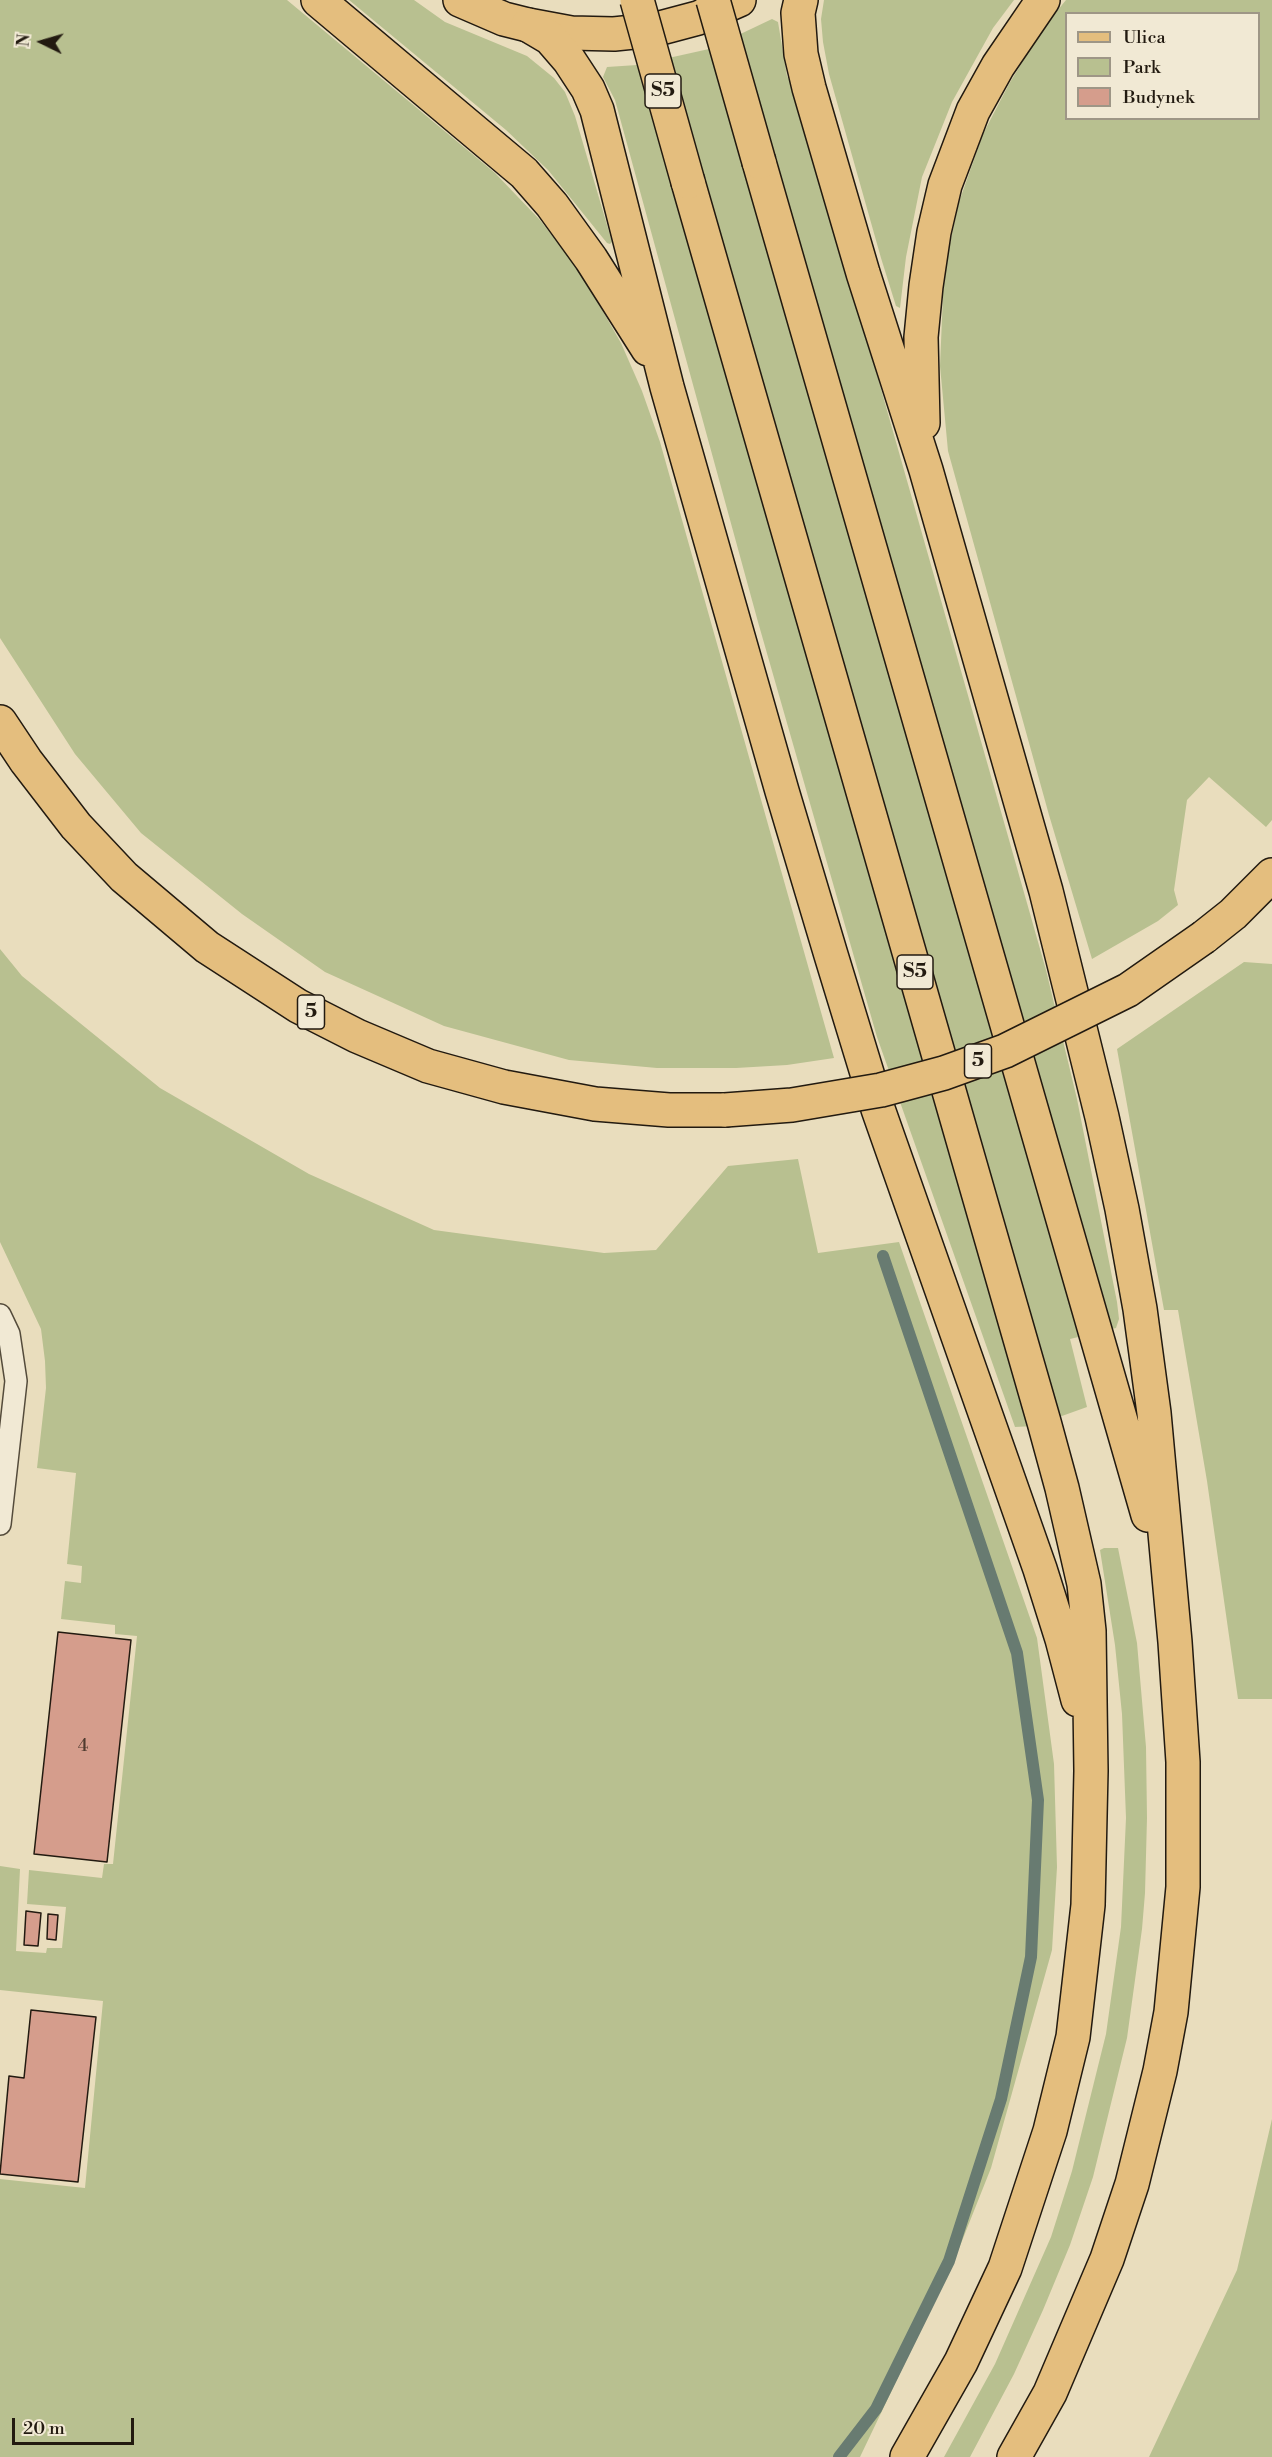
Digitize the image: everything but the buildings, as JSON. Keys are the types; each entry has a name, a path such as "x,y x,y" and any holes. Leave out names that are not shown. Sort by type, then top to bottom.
{"main road":[{"path":"318,0 524,173 552,205 591,259 642,339 668,387"},
{"path":"460,0 504,19 528,25 571,33 614,34 653,30 698,18 739,0"},
{"name":"S5","path":"637,0 1062,1488 1084,1584 1091,1680 1091,1771"},
{"path":"713,0 1168,1580"},
{"path":"801,0 798,13 801,54 809,88 863,273 926,470 1046,891 1102,1117 1122,1209 1142,1321 1154,1413 1175,1642 1183,1762 1183,1887 1180,1937 1167,2032 1151,2115 1132,2184 1107,2259 1050,2393 1014,2457"},
{"path":"926,470 921,399 921,337 931,254 945,185 973,111 998,66 1043,0"},
{"path":"528,25 550,38 570,60 588,89 597,110 668,387 778,780 878,1109 1040,1569 1076,1688 1091,1771 1088,1905 1080,1985 1073,2037 1050,2131 1005,2268 961,2362 907,2457"},
{"name":"5","path":"0,722 26,761 76,826 124,877 207,947 298,1006 357,1036 428,1066 504,1087 595,1104 669,1110 725,1110 792,1105 881,1090 944,1073 1005,1051 1128,990 1204,937 1233,914 1272,876"}],"lane":[{"path":"0,1315 9,1334 16,1382 0,1524"}],"green space":[{"path":"0,0 287,0 495,173 540,220 581,273 621,343 642,391 660,442 834,1058 787,1065 736,1068 657,1068 569,1060 444,1026 325,972 242,914 141,833 75,754 0,638"},
{"path":"349,0 414,0 445,22 527,56 554,78 565,92 575,116 612,242 607,243 548,170 506,130"},
{"path":"824,0 1014,0 993,28 952,102 922,177 906,257 900,308 896,306 881,258 829,74 821,19"},
{"path":"1066,0 1272,0 1272,820 1266,827 1209,777 1187,800 1174,890 1178,905 1158,921 1092,959 1049,815 948,451 940,366 944,271 959,202 983,134 1009,84 1041,31"},
{"path":"772,19 778,22 787,76 792,85 850,280 1046,970 1077,1099 1117,1302 1119,1319 1116,1328 1070,1339 1087,1407 1034,1426 1015,1427 877,1037 758,622 615,100 603,77 607,67 637,65 709,49"},
{"path":"0,949 22,976 160,1088 309,1174 434,1230 604,1253 656,1250 728,1166 798,1159 818,1253 899,1242 1037,1638 1054,1764 1057,1867 1052,1950 991,2168 956,2256 860,2457 0,2457 0,2179 85,2188 103,2001 0,1990 0,1866 20,1869 16,1951 46,1953 47,1948 62,1948 66,1907 27,1904 29,1870 102,1878 104,1864 113,1864 137,1636 115,1634 115,1625 61,1619 65,1581 81,1583 82,1566 67,1564 76,1473 37,1468 46,1388 41,1329 0,1242"},
{"path":"1244,962 1272,964 1272,1699 1238,1699 1207,1481 1178,1310 1164,1310 1117,1049"},
{"path":"1118,1548 1137,1643 1146,1747 1145,1893 1127,2038 1093,2177 1070,2245 1043,2310 1014,2374 970,2457 944,2457 995,2364 1051,2237 1072,2171 1106,2034 1121,1927 1126,1818 1122,1714 1115,1645 1100,1550"},
{"path":"1272,2119 1272,2457 1149,2457 1237,2270"}],"waterway":[{"path":"839,2457 876,2409 949,2261 1001,2099 1031,1957 1038,1800 1017,1653 883,1256"}]}
